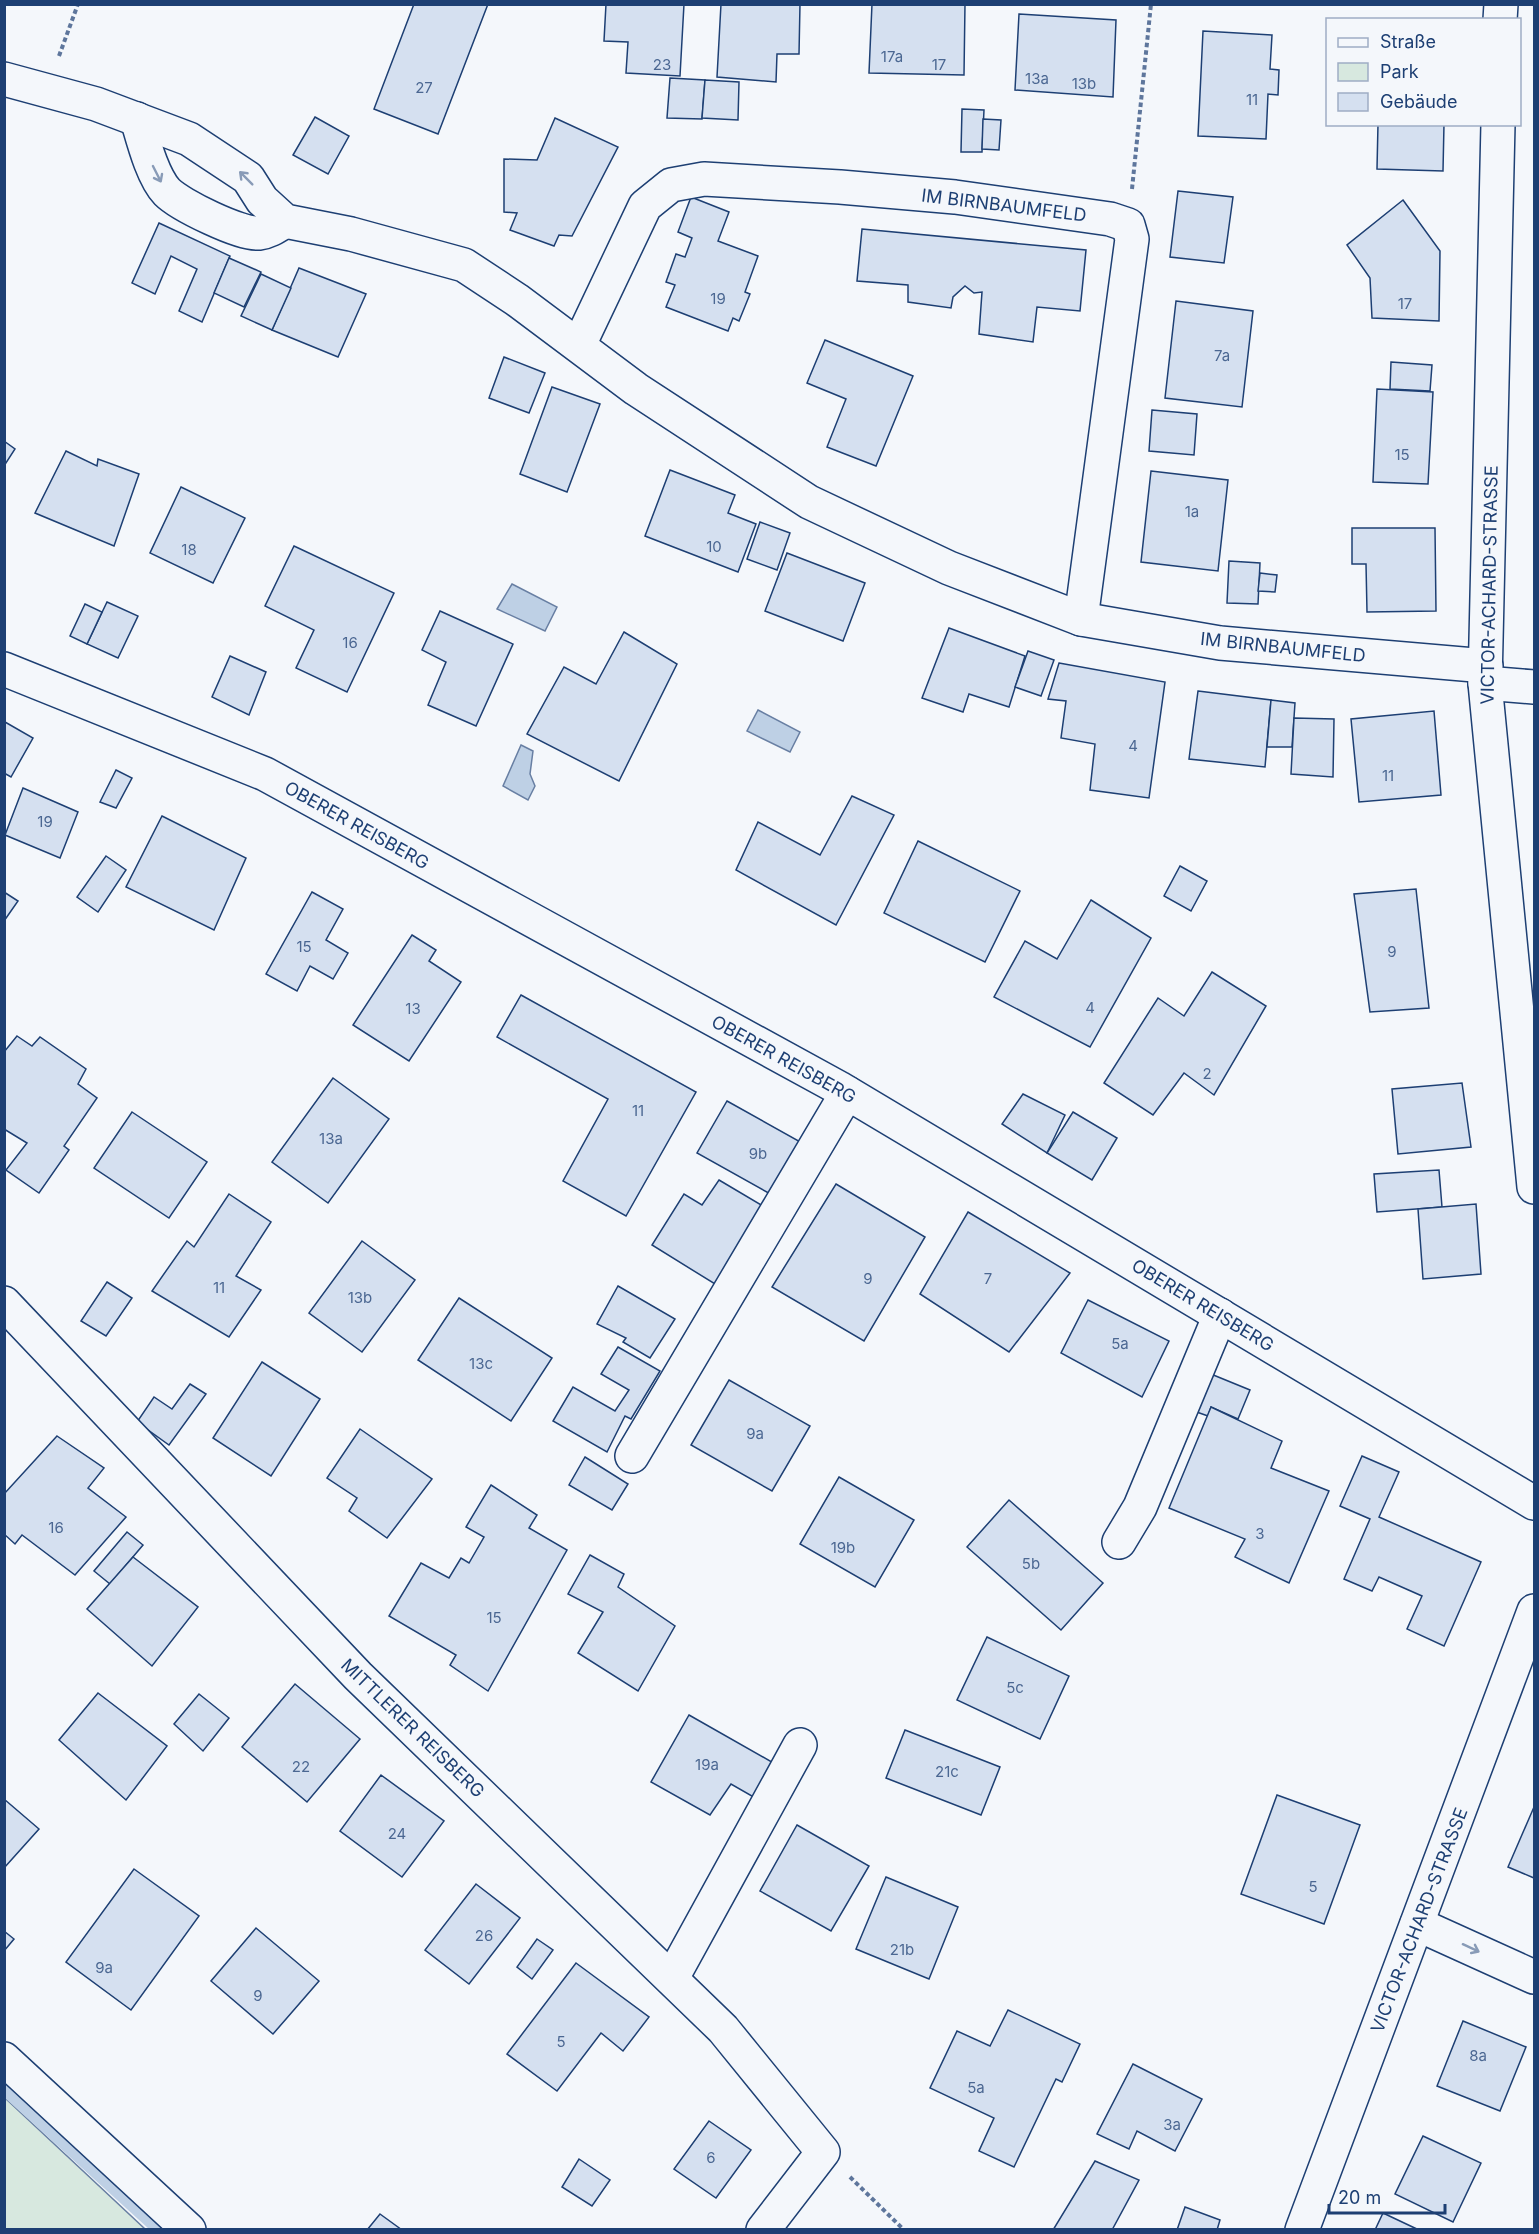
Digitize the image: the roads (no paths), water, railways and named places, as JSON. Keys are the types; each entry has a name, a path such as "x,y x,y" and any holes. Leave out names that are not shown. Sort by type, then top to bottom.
{"street":[{"path":"4,79 96,104 137,119 189,139 248,178 262,200 285,221 258,233 236,227 195,210 167,192 148,155 137,119"},
{"name":"VICTOR-ACHARD-STRASSE","path":"1498,126 1485,675 1534,1187"},
{"name":"IM BIRNBAUMFELD","path":"579,345 645,206 670,185 704,179 955,197 1064,212 1128,225 1132,239 1081,619"},
{"name":"IM BIRNBAUMFELD","path":"285,221 351,234 464,265 579,345 636,389 808,502 949,568 1081,619 1220,644 1485,675 1534,687"},
{"name":"OBERER REISBERG","path":"4,669 265,774 847,1093 1534,1503"},
{"path":"632,1456 847,1093"},
{"name":"MITTLERER REISBERG","path":"4,1303 358,1676 723,2029 824,2152 763,2229"},
{"path":"1119,1542 1140,1507 1220,1315"},
{"name":"VICTOR-ACHARD-STRASSE","path":"1302,2229 1534,1611"},
{"path":"672,1978 800,1745"},
{"path":"1417,1924 1534,1977"},
{"path":"4,2059 189,2229"}],"water":[{"path":"512,584 557,607 545,631 497,609"},
{"path":"758,710 800,732 790,752 747,731"},
{"path":"521,745 533,751 530,774 535,786 528,800 503,786"}],"waterway":[{"path":"4,2089 159,2230"}]}
